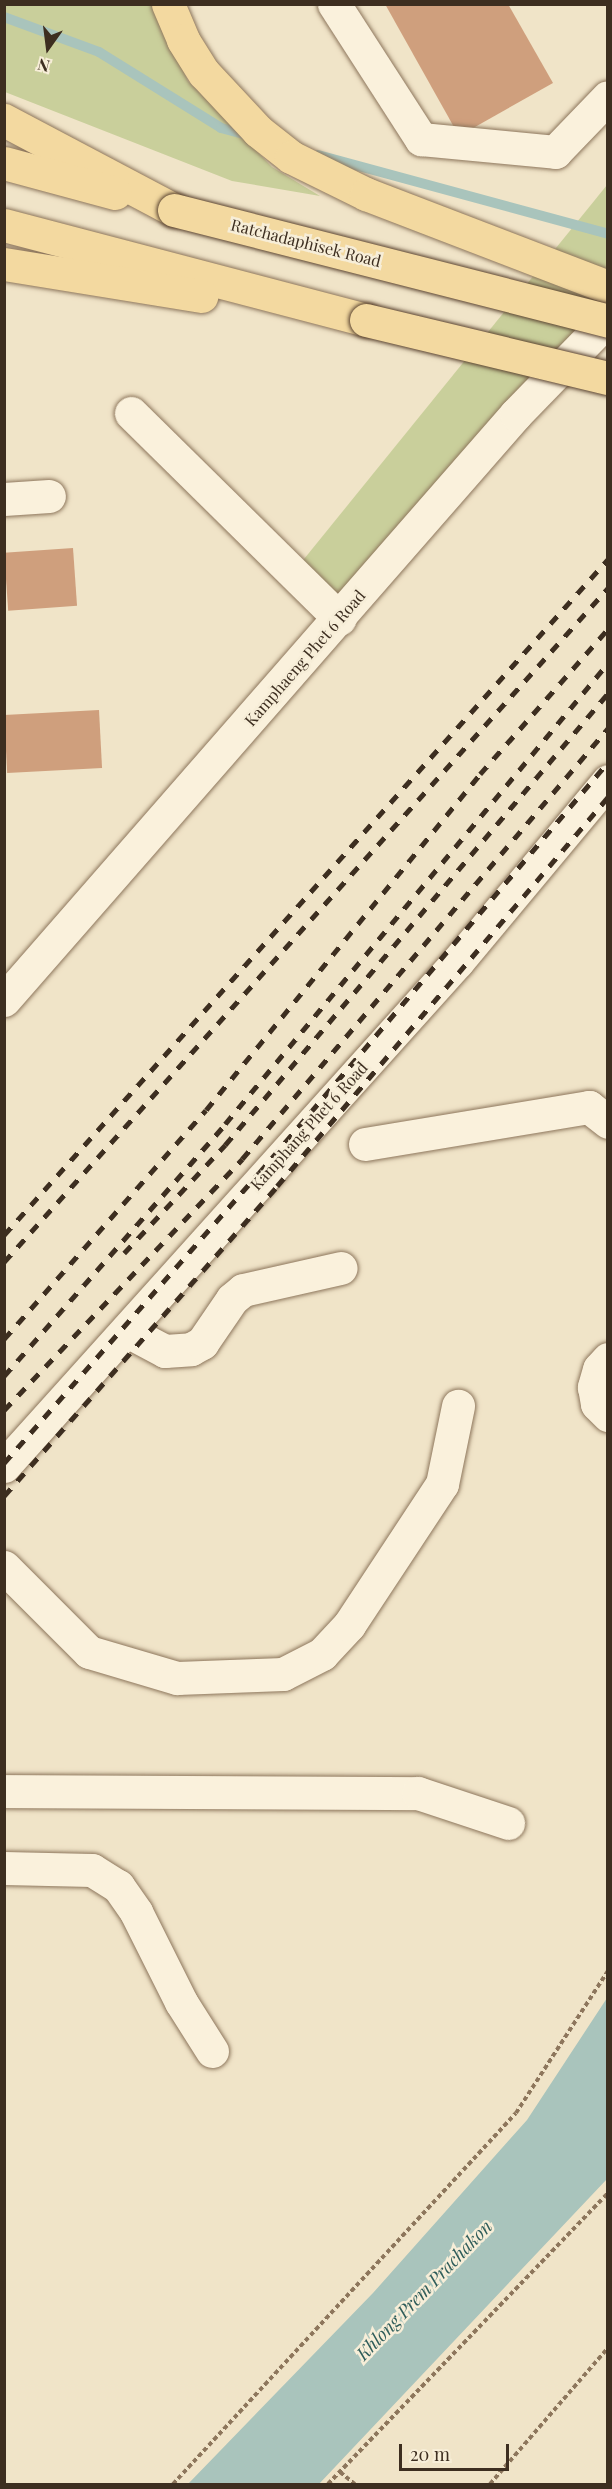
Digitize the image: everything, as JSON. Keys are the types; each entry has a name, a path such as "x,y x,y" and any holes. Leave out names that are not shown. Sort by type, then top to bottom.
{"main road":[{"path":"168,4 183,40 210,81 258,132 291,157 366,194 608,287"},
{"path":"4,120 174,210"},
{"name":"Ratchadaphisek Road","path":"4,163 174,210 608,320"},
{"path":"4,225 366,320 608,378"},
{"path":"4,264 366,320"}],"street":[{"path":"334,4 421,139 555,152 608,97"},
{"name":"Kamphaeng Phet 6 Road","path":"4,1000 340,619 516,414 608,320"},
{"path":"131,413 340,619"},
{"path":"4,499 49,496"},
{"name":"Kamphang Phet 6 Road","path":"4,1466 128,1331 458,961 608,781"},
{"path":"365,1144 589,1107 608,1122"},
{"path":"128,1331 165,1351 191,1349 202,1343 232,1299 243,1290 341,1268"},
{"path":"608,1359 599,1369 594,1387 597,1404 608,1415"},
{"path":"4,1567 89,1652 177,1678 283,1674 322,1654 349,1625 442,1484 458,1406"},
{"path":"4,1791 418,1793 508,1823"},
{"path":"4,1869 92,1870 118,1886 136,1912 181,2002 212,2051"}],"path":[{"path":"173,2484 516,2113 608,1971"},
{"path":"328,2484 608,2193"},
{"path":"490,2484 608,2348"},
{"path":"340,2472 355,2484"}],"green space":[{"path":"4,5 152,5 188,81 272,167 320,196 232,181 5,92"},
{"path":"607,185 607,302 339,602 300,564"}],"water":[{"name":"Khlong Prem Prachakon","path":"607,1998 607,2179 319,2484 188,2484 373,2293 527,2120"}],"building":[{"path":"385,4 508,4 553,83 459,136"},
{"path":"73,548 77,606 8,611 4,553"},
{"path":"99,710 102,768 7,773 4,715"}],"waterway":[{"path":"4,17 99,52 221,128 248,135"},
{"path":"318,155 608,234"}],"railway":[{"path":"4,1235 608,559"},
{"path":"4,1262 608,588"},
{"path":"4,1339 206,1110 480,774 608,629"},
{"path":"4,1376 225,1124 608,663"},
{"path":"124,1253 225,1145 608,693"},
{"path":"4,1410 242,1159 608,728"},
{"path":"4,1463 259,1173 608,762"},
{"path":"4,1496 277,1186 608,797"}]}
